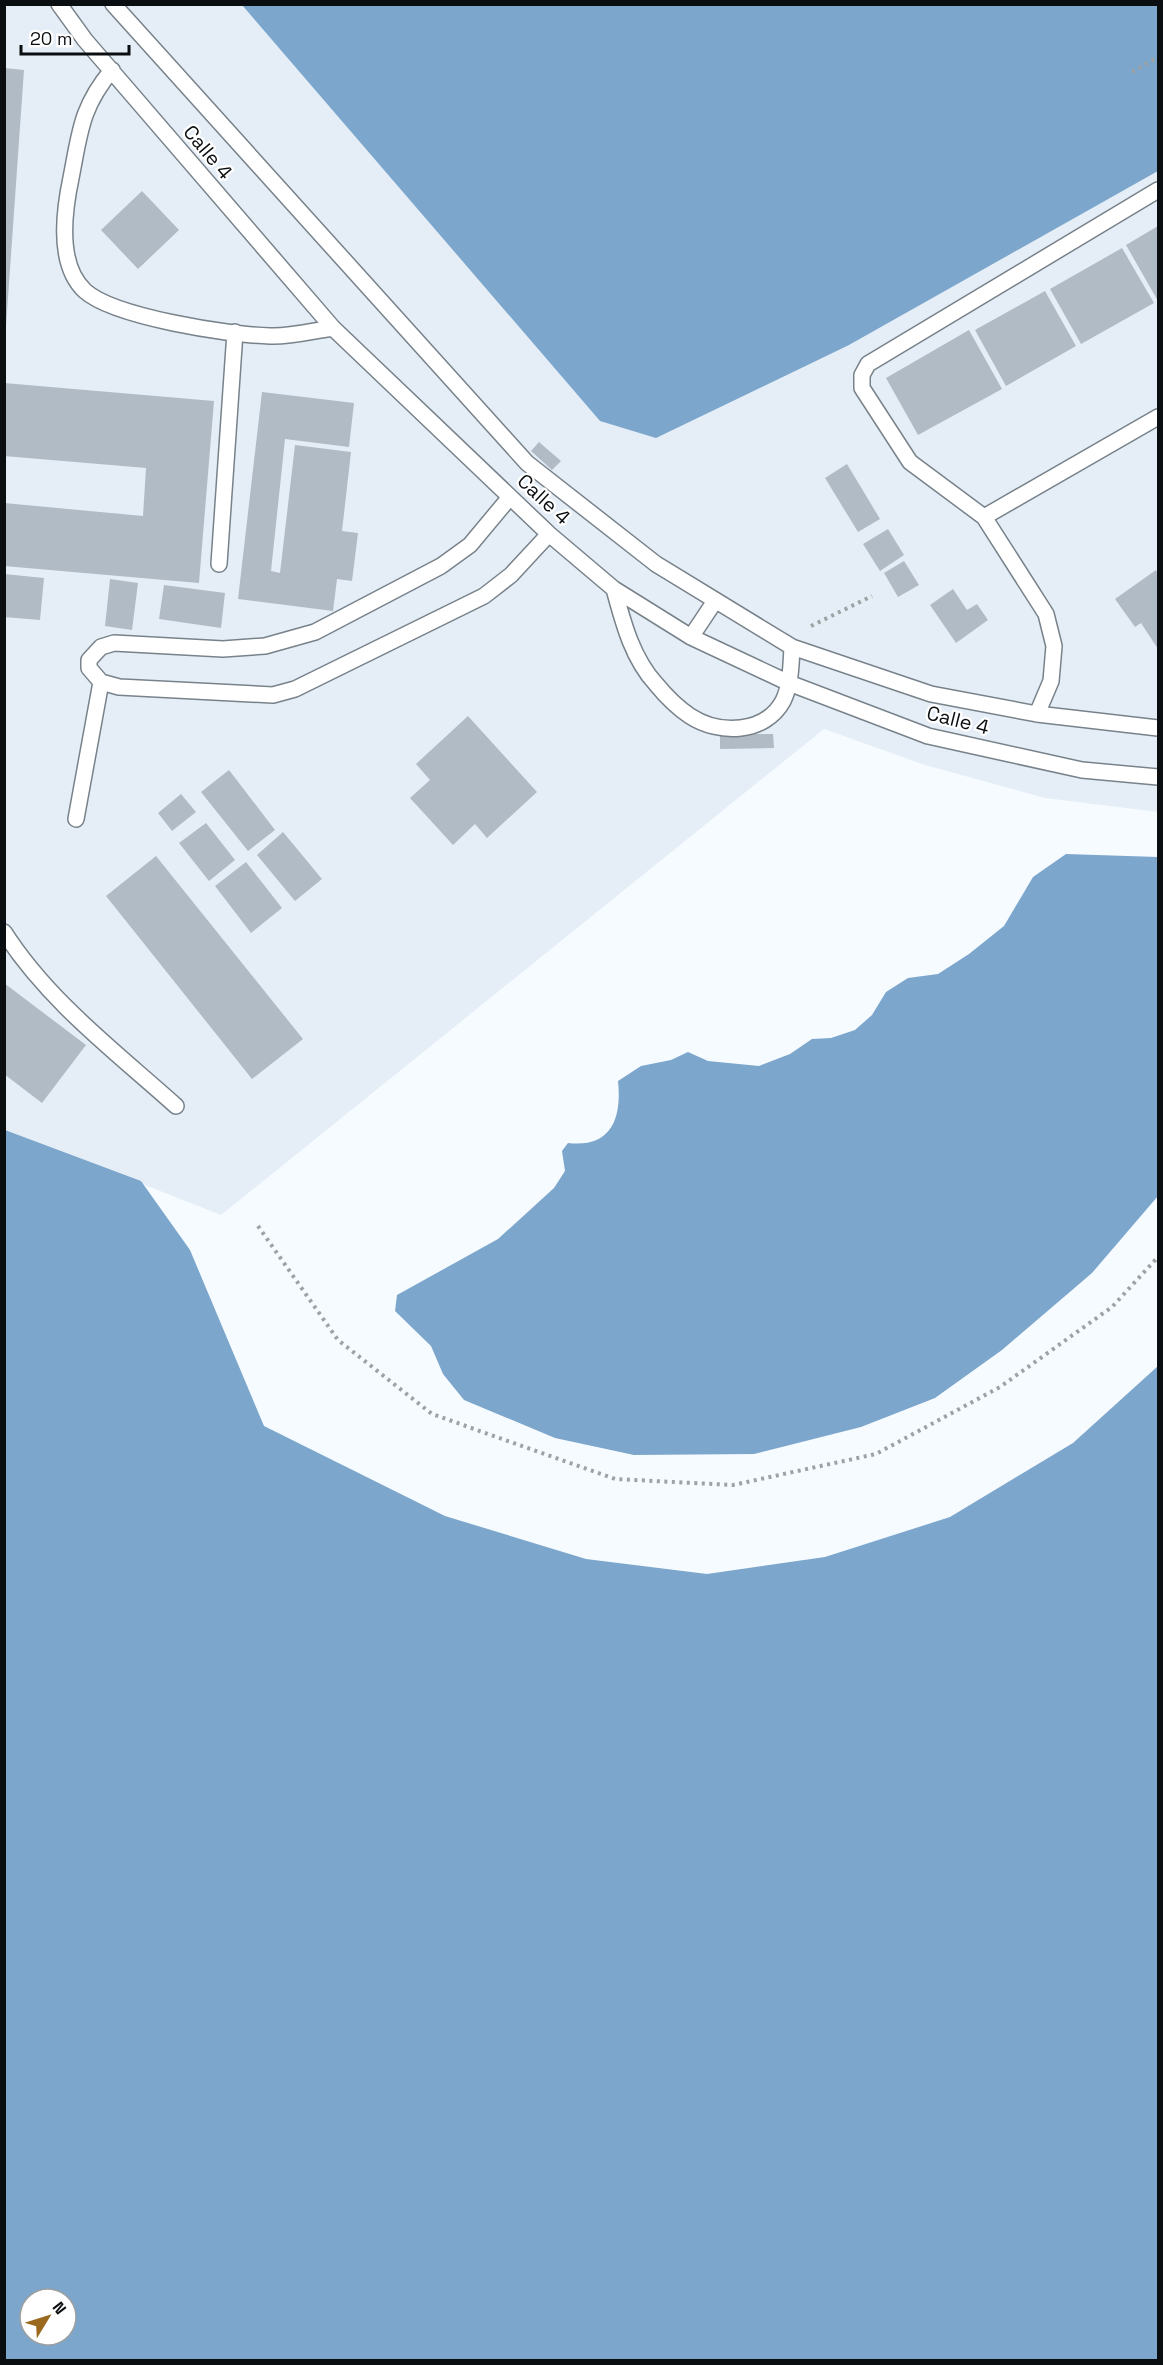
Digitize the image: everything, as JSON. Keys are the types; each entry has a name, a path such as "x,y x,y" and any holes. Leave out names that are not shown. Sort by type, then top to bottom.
{"lane":[{"name":"Calle 4","path":"59,4 85,40 333,328 549,534 614,589 691,637 789,683 928,736 1082,770 1158,777"},
{"path":"113,4 527,463 656,564 786,643 932,694 1037,714 1158,728"},
{"path":"112,70 95,90 83,114 64,211 69,259 85,291 110,306 193,327 271,336 333,328"},
{"path":"1037,714 1051,681 1054,646 1046,614 984,517 910,462 862,388 862,375 868,364 1158,190"},
{"path":"219,564 235,332"},
{"path":"984,517 1158,417"},
{"path":"510,497 470,545 441,566 315,632 265,646 223,649 114,643 101,647 89,660 89,668 101,682 119,687 273,695 295,689 484,596 511,575 549,534"},
{"path":"614,589 628,640 655,683 690,716 719,728 746,727 761,723 783,700 789,683 786,643"},
{"path":"691,637 715,601"},
{"path":"76,819 101,682"},
{"path":"4,932 17,952 57,999 176,1106"}],"path":[{"path":"1132,72 1158,57"},
{"path":"786,643 872,596"},
{"path":"258,1227 338,1340 432,1414 615,1479 733,1485 876,1454 1000,1387 1112,1307 1158,1257"}],"shaded area":[{"path":"4,5 242,5 600,421 849,345 1158,171 1158,812 1045,798 925,765 824,729 221,1215 5,1130"}],"water":[{"path":"242,5 1158,5 1158,171 849,345 656,438 600,421"},
{"path":"1066,854 1158,857 1158,1196 1092,1273 1002,1350 935,1398 861,1427 754,1454 634,1455 555,1438 464,1400 443,1374 431,1346 395,1311 397,1295 498,1239 554,1188 565,1171 562,1151 568,1143 595,1141 611,1128 618,1107 618,1081 641,1066 671,1060 688,1052 708,1061 759,1066 790,1054 812,1039 831,1038 855,1030 872,1015 886,992 908,978 938,974 969,954 1004,926 1033,877"},
{"path":"5,1130 141,1181 190,1250 264,1426 445,1516 586,1559 707,1574 825,1557 950,1517 1073,1443 1158,1366 1158,2360 5,2360"}],"building":[{"path":"4,68 24,70 6,326 4,326"},
{"path":"142,191 179,230 138,269 101,230"},
{"path":"1158,226 1158,301 1126,245"},
{"path":"1122,248 1154,303 1081,344 1050,289"},
{"path":"1045,291 1076,346 1006,386 975,330"},
{"path":"969,330 1002,389 918,435 886,378"},
{"path":"4,383 214,401 199,583 4,566 4,503 143,516 146,468 4,456"},
{"path":"262,392 354,403 349,447 285,439 271,571 280,573 295,445 351,452 342,531 358,533 352,581 337,579 333,611 238,599"},
{"path":"539,442 561,461 552,470 531,451"},
{"path":"847,464 880,519 858,532 825,478"},
{"path":"888,529 904,555 880,571 863,544"},
{"path":"904,561 919,585 898,597 884,573"},
{"path":"1156,570 1158,574 1158,649 1141,623 1135,627 1115,599"},
{"path":"4,574 44,578 40,620 4,617"},
{"path":"110,579 138,583 132,630 105,626"},
{"path":"164,585 225,593 221,628 159,619"},
{"path":"953,589 967,610 977,604 988,620 956,643 930,605"},
{"path":"468,716 537,792 487,838 475,824 453,845 410,798 430,780 416,764"},
{"path":"720,734 773,734 774,748 720,749"},
{"path":"229,770 275,830 248,851 201,792"},
{"path":"181,794 196,812 172,831 158,813"},
{"path":"206,823 235,860 209,881 179,843"},
{"path":"283,832 322,879 295,901 257,855"},
{"path":"156,856 303,1039 252,1079 106,896"},
{"path":"246,862 282,908 251,933 215,886"},
{"path":"4,983 86,1045 42,1103 4,1074"}]}
